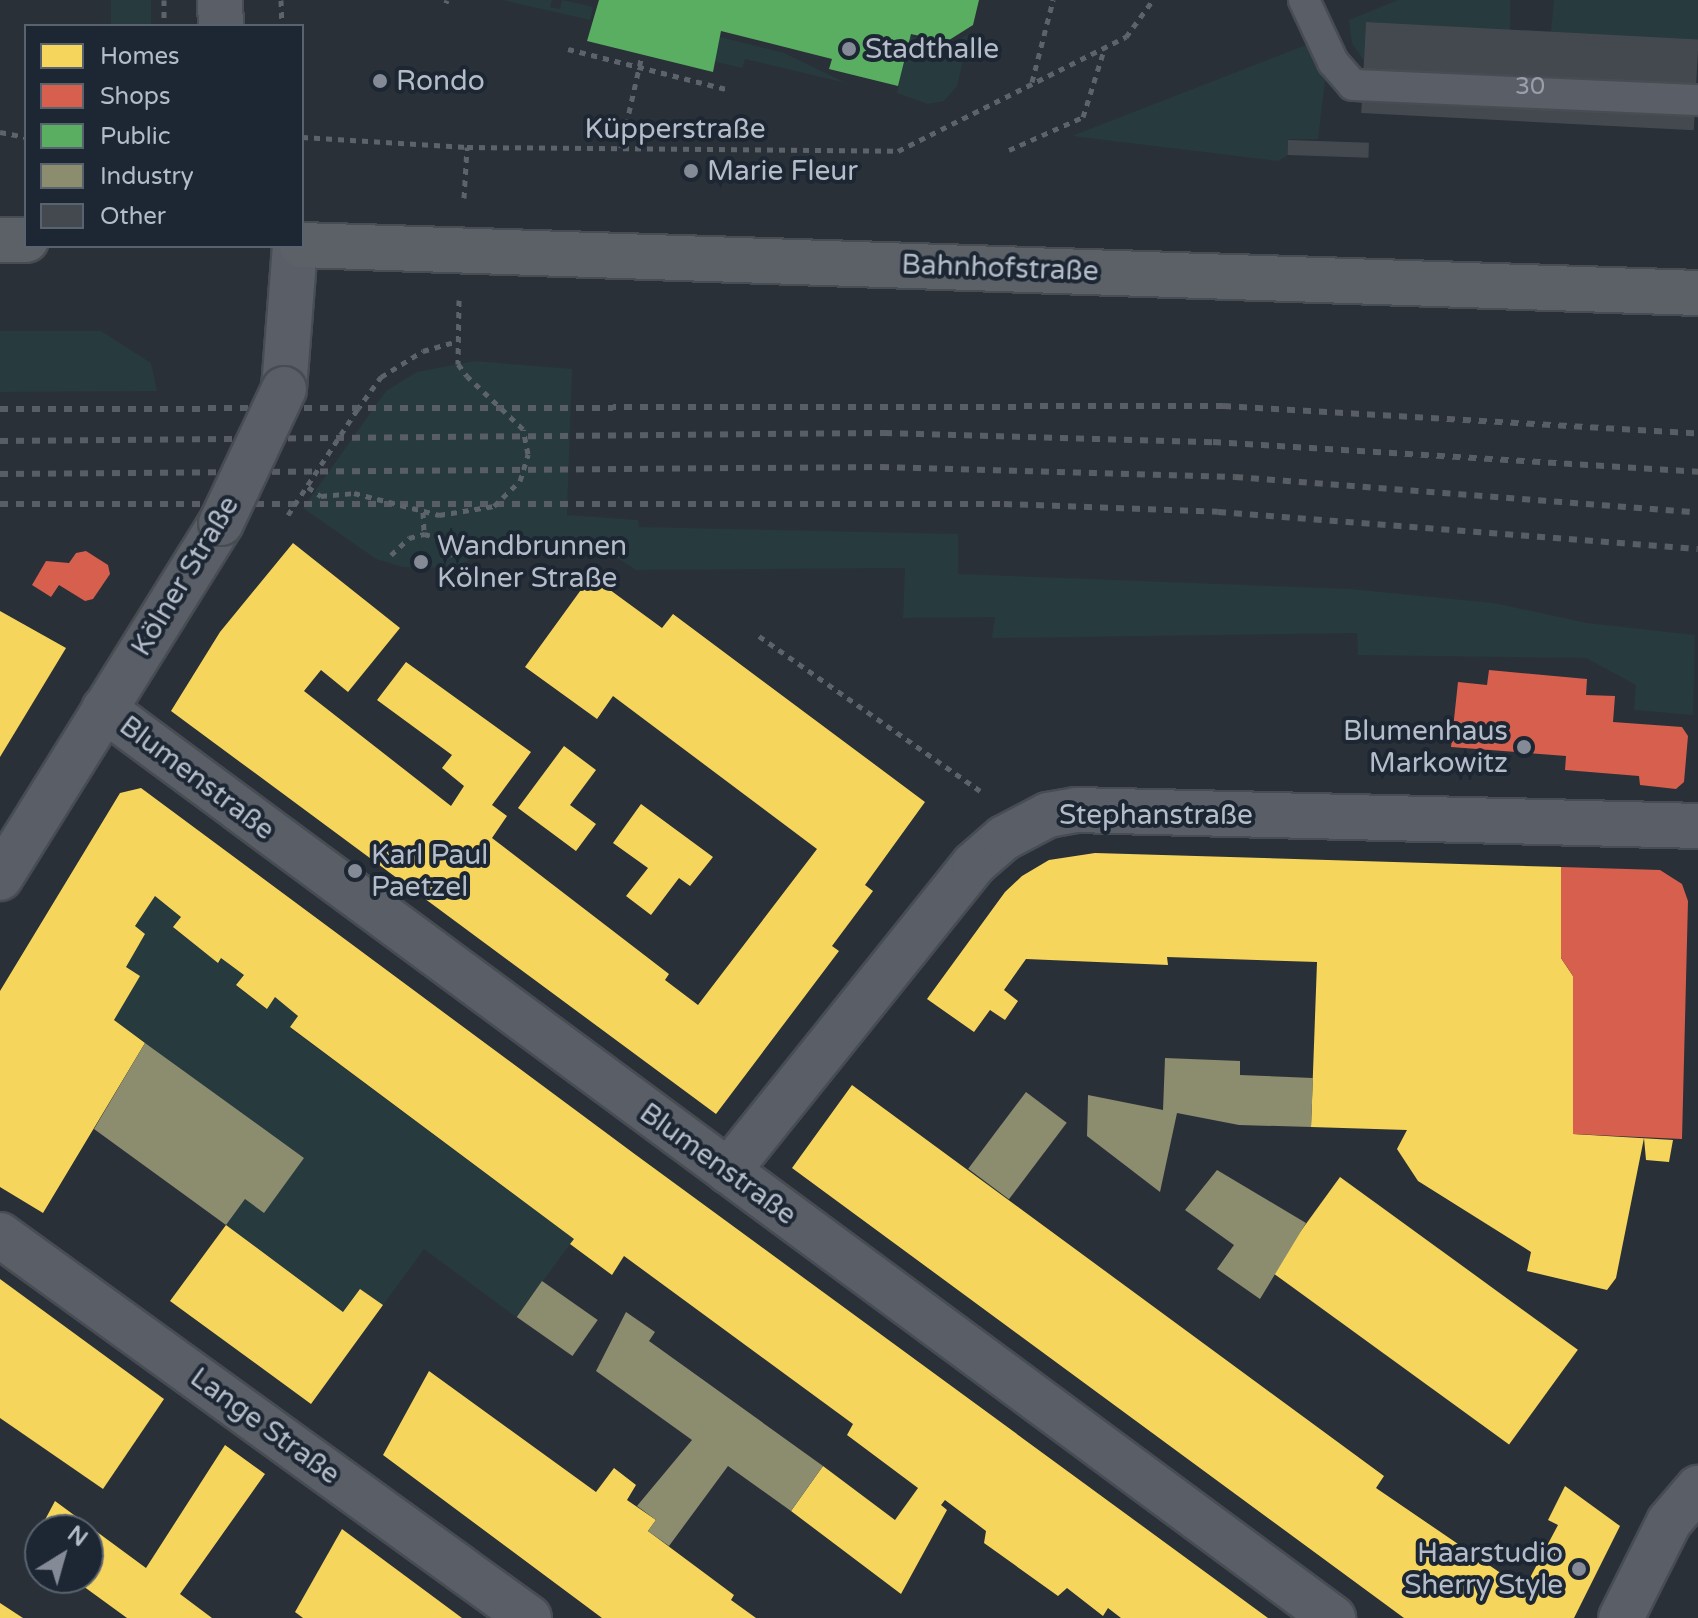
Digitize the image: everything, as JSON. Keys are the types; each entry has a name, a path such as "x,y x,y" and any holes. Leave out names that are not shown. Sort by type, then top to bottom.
{"main road":[{"path":"0,240 24,240"},
{"name":"Bahnhofstraße","path":"304,245 1698,293"}],"street":[{"path":"220,0 221,24"},
{"name":"Kölner Straße","path":"0,878 221,523 284,389 295,248"},
{"name":"Blumenstraße","path":"104,709 1333,1618"},
{"name":"Stephanstraße","path":"728,1171 974,864 1027,824 1076,810 1698,826"},
{"name":"Lange Straße","path":"0,1235 529,1618"},
{"path":"1621,1618 1669,1522 1698,1488"}],"lane":[{"path":"1304,0 1333,62 1353,85 1698,100"}],"path":[{"path":"164,0 164,24"},
{"path":"281,0 282,24"},
{"path":"1032,82 1053,0"},
{"name":"Küpperstraße","path":"304,137 467,147 898,151 1126,37 1153,0"},
{"path":"568,49 726,89"},
{"path":"1009,150 1083,117 1104,49"},
{"path":"621,148 642,55"},
{"path":"0,132 24,137"},
{"path":"288,515 381,377 423,351 457,341"},
{"path":"308,487 321,496 354,493 423,512 473,513 494,506 520,481 528,454 523,429 467,376"},
{"path":"423,512 424,534"},
{"path":"391,555 409,538 424,534 436,537 453,556"},
{"path":"759,636 1027,824"}],"green space":[{"path":"111,0 151,0 151,24 111,24"},
{"path":"503,0 552,0 550,7 560,9 562,0 593,7 590,20"},
{"path":"1398,0 1510,0 1510,31 1366,22 1364,61 1352,43 1349,20"},
{"path":"1554,0 1698,0 1698,41 1551,32"},
{"path":"969,34 957,86 944,101 928,104 897,93 910,37 949,46"},
{"path":"720,37 784,53 846,83 745,59 742,68 713,61"},
{"path":"1306,45 1325,81 1318,139 1288,139 1287,156 1278,161 1072,136"},
{"path":"0,331 101,331 151,363 157,391 0,392"},
{"path":"475,361 572,369 567,515 638,520 639,527 958,534 958,574 1350,589 1494,603 1587,623 1695,635 1693,715 1634,710 1636,685 1586,658 1358,655 1357,633 992,638 995,617 903,618 905,568 636,570 616,557 498,547 451,568 403,567 376,559 303,508 386,391 417,372"},
{"path":"155,896 181,917 173,928 218,962 221,958 244,975 236,986 266,1009 275,997 298,1016 290,1028 574,1239 516,1317 424,1249 383,1305 360,1289 343,1312 226,1225 245,1199 264,1213 285,1145 114,1020 139,976 126,967 145,934 135,926"}],"building: Homes":[{"path":"293,543 400,628 348,692 321,670 304,691 451,806 464,786 442,768 452,755 377,700 406,662 531,752 492,805 507,816 492,838 669,974 665,980 698,1005 817,849 613,696 597,719 525,667 591,576 662,628 673,614 925,802 865,885 873,891 832,946 839,951 716,1114 171,711 220,632"},
{"path":"0,611 66,648 0,757"},
{"path":"564,746 596,770 570,805 596,824 576,851 518,808"},
{"path":"141,788 1268,1618 1121,1618 1108,1608 1103,1616 1067,1588 1058,1596 984,1543 986,1531 945,1500 941,1505 947,1510 901,1594 791,1511 823,1466 895,1520 918,1488 847,1435 853,1424 624,1256 612,1275 570,1244 574,1239 290,1027 298,1016 275,997 267,1009 236,985 244,975 221,958 218,963 173,927 181,917 155,896 135,926 145,934 126,967 140,976 114,1020 145,1043 43,1213 0,1187 0,991 120,793"},
{"path":"641,804 713,857 690,886 679,878 651,915 626,896 648,868 613,843"},
{"path":"1095,853 1561,867 1561,958 1573,976 1573,1134 1644,1138 1616,1278 1607,1290 1527,1271 1531,1252 1418,1181 1397,1149 1407,1130 1311,1127 1317,962 1167,957 1168,965 1026,959 1004,990 1018,1001 1005,1020 990,1010 974,1032 927,999 1005,892 1022,876 1049,860"},
{"path":"852,1085 1384,1476 1376,1488 1524,1589 1558,1525 1548,1520 1565,1486 1620,1526 1574,1618 1404,1618 792,1168"},
{"path":"1644,1138 1673,1140 1669,1162 1646,1160"},
{"path":"1340,1177 1578,1350 1509,1444 1271,1272"},
{"path":"226,1225 343,1312 360,1289 383,1305 311,1404 170,1301"},
{"path":"0,1279 164,1399 103,1489 0,1418"},
{"path":"429,1371 596,1492 614,1468 636,1485 627,1500 656,1520 648,1531 734,1595 731,1600 756,1618 602,1618 383,1455"},
{"path":"225,1445 265,1474 180,1594 212,1618 127,1618 94,1594 104,1594 104,1537 146,1568"},
{"path":"55,1501 73,1514 48,1514"},
{"path":"342,1529 462,1618 303,1618 295,1612"},
{"path":"0,1603 23,1618 0,1618"}],"building: Shops":[{"path":"86,551 108,565 110,574 93,599 85,601 59,585 51,597 32,585 46,561 69,563 76,553"},
{"path":"1489,670 1587,679 1586,695 1615,696 1613,722 1682,727 1688,736 1684,782 1676,789 1640,785 1639,776 1565,770 1566,756 1451,747 1458,682 1487,685"},
{"path":"1561,867 1660,870 1682,884 1688,901 1682,1139 1573,1134 1573,976 1561,958"}],"building: Public":[{"name":"Stadthalle","path":"599,0 979,0 973,25 946,42 911,34 898,86 829,69 832,59 721,31 713,72 587,41"}],"building: Industry":[{"path":"145,1043 304,1158 264,1213 245,1199 226,1225 94,1129"},
{"path":"1165,1058 1240,1061 1240,1075 1313,1078 1311,1127 1239,1125 1177,1113 1160,1192 1087,1136 1088,1095 1163,1110"},
{"path":"1026,1092 1067,1123 1009,1199 968,1169"},
{"path":"1217,1170 1306,1223 1260,1299 1217,1269 1234,1245 1185,1210"},
{"path":"542,1281 598,1320 572,1356 517,1317"},
{"path":"626,1312 655,1332 649,1341 823,1466 791,1511 728,1466 669,1546 648,1531 656,1520 637,1506 692,1440 596,1371"}],"building: Other":[{"path":"1366,22 1698,39 1694,130 1361,113"},
{"path":"1288,140 1369,143 1368,158 1287,155"}],"railway":[{"path":"0,409 1223,406 1698,433"},
{"path":"0,441 884,433 1213,442 1698,472"},
{"path":"0,474 881,467 1235,477 1698,513"},
{"path":"0,504 1004,504 1218,512 1698,549"}],"place":[{"name":"Stadthalle","path":"849,49"},
{"name":"Rondo","path":"380,81"},
{"name":"Marie Fleur","path":"691,171"},
{"name":"Wandbrunnen Kölner Straße","path":"421,562"},
{"name":"Blumenhaus Markowitz","path":"1524,747"},
{"name":"Karl Paul Paetzel","path":"355,871"},
{"name":"Haarstudio Sherry Style","path":"1579,1569"}]}
